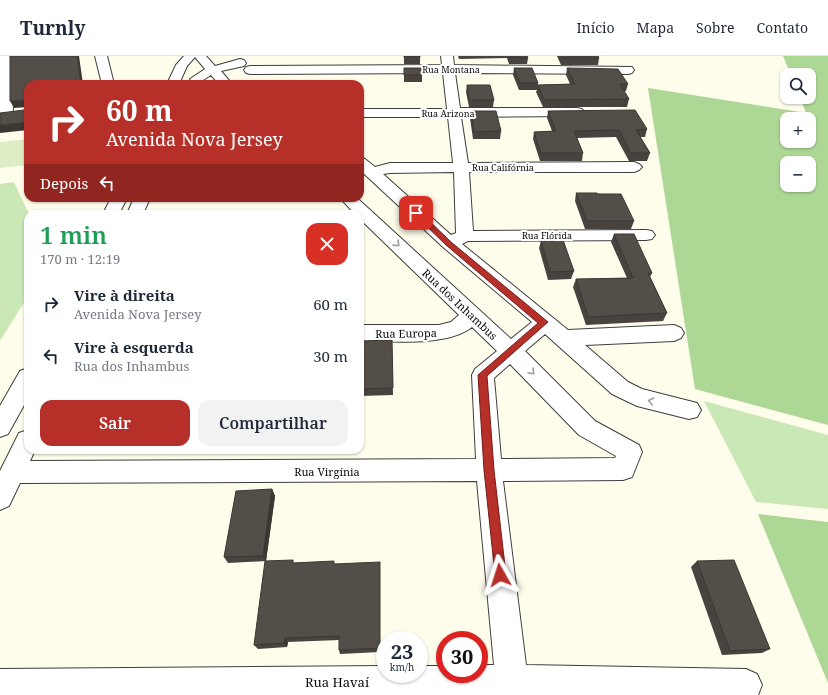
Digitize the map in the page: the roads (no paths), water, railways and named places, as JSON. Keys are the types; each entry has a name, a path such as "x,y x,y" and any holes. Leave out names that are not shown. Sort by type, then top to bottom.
{"street":[{"path":"6,56 3,115 21,113"},
{"path":"101,56 107,80"},
{"path":"200,56 219,77"},
{"path":"230,56 261,80"},
{"path":"175,80 185,59"},
{"path":"448,62 461,167 457,240"},
{"name":"Rua Montana","path":"196,80 209,76 219,77 245,67 448,62 628,70"},
{"name":"Rua Arizona","path":"364,113 592,112"},
{"path":"366,167 457,240 544,322 620,388 637,397 689,410"},
{"name":"Rua Califórnia","path":"366,167 634,167"},
{"name":"Rua dos Inhambus","path":"352,202 361,210"},
{"name":"Rua dos Inhambus","path":"364,213 511,351 587,428 630,452"},
{"path":"364,233 380,228"},
{"name":"Rua Flórida","path":"457,240 646,235"},
{"name":"Rua Europa","path":"364,333 439,333 458,327 472,316"},
{"path":"512,688 489,470 482,375 544,322"},
{"path":"564,338 674,333"},
{"path":"0,427 24,384"},
{"path":"0,498 24,449"},
{"name":"Rua Virgínia","path":"13,472 623,469 630,452"},
{"name":"Rua Havaí","path":"0,685 512,688 746,685"}]}
